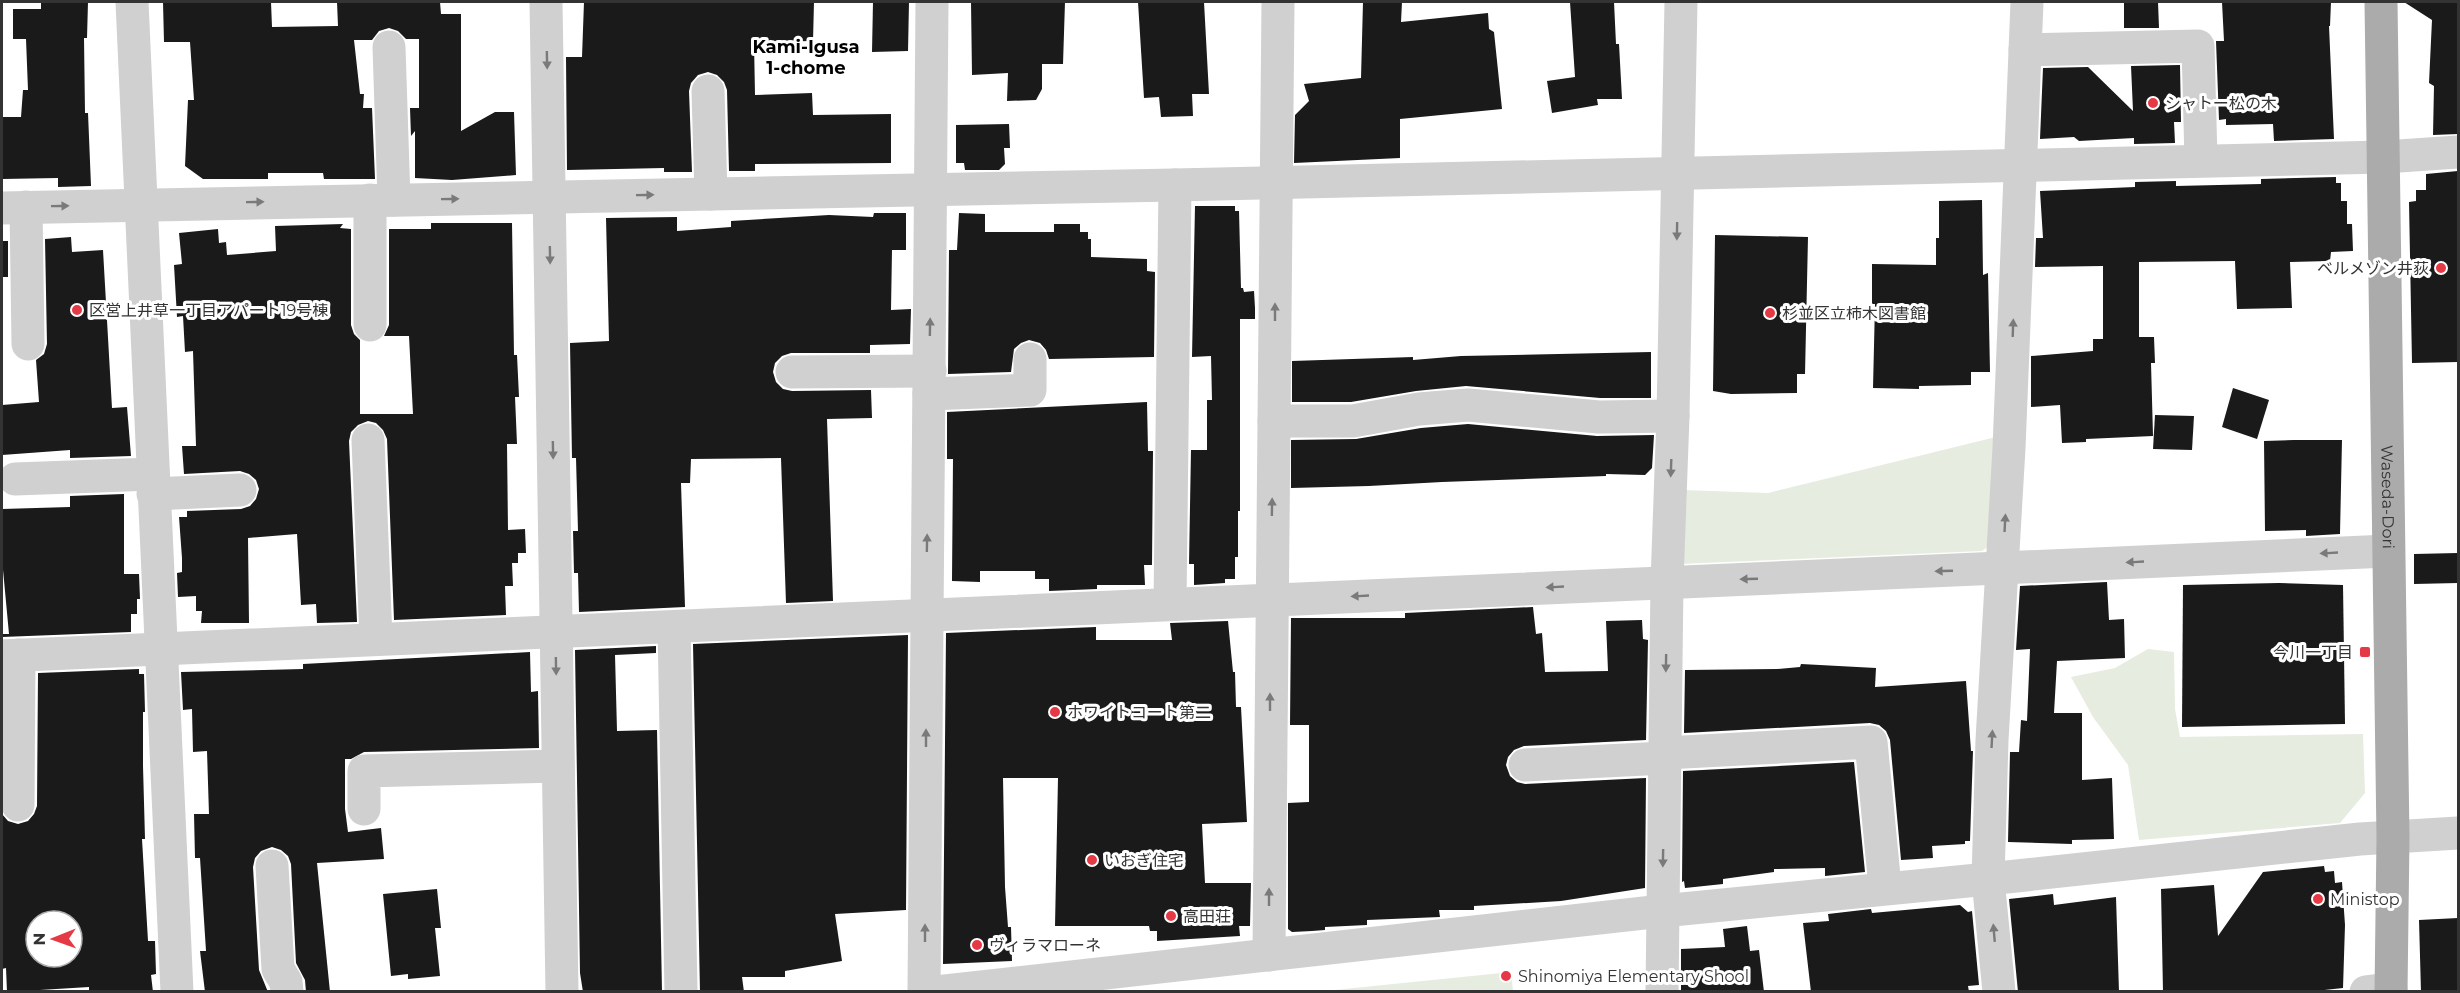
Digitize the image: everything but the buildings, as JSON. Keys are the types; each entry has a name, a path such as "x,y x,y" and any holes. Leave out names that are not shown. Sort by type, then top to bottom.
{"main road":[{"name":"Waseda-Dori","path":"2381,2 2393,838 2383,991"}],"street":[{"path":"132,2 177,992"},
{"path":"546,2 562,992"},
{"path":"924,992 932,2"},
{"path":"1269,956 1270,601 1278,2"},
{"path":"1662,992 1667,582 1673,416 1681,2"},
{"path":"2000,992 1988,879 1992,740 2003,568 2027,2"},
{"path":"2025,50 2198,46 2201,160"},
{"path":"370,325 382,200 389,47"},
{"path":"708,91 711,194"},
{"path":"28,344 14,207 1175,185 2384,157 2458,152"},
{"path":"1170,604 1175,185"},
{"path":"792,372 1030,390 1030,359"},
{"path":"1274,421 1353,421 1419,410 1468,405 1599,417 1673,416"},
{"path":"368,440 376,639"},
{"path":"15,479 240,490"},
{"path":"18,805 10,655 2388,551"},
{"path":"674,627 681,992"},
{"path":"1526,765 1871,742 1885,887"},
{"path":"364,809 364,771 558,766"},
{"path":"936,992 1662,910 1988,879 2360,839 2458,833"},
{"path":"272,866 278,969 286,982 287,992"}],"shaded area":[{"path":"1996,437 1990,545 1982,551 1679,564 1682,490 1768,493"},
{"path":"2148,649 2174,652 2175,709 2180,737 2363,734 2365,793 2340,823 2139,840 2128,765 2093,717 2071,677 2115,668"},
{"path":"1511,972 1513,991 1325,991"}],"place":[{"name":"シャトー松の木","path":"2153,103"},
{"name":"ベルメゾン井荻","path":"2441,268"},
{"name":"区営上井草一丁目アパート19号棟","path":"77,310"},
{"name":"杉並区立柿木図書館","path":"1770,313"},
{"name":"今川一丁目","path":"2365,652"},
{"name":"ホワイトコート第二","path":"1055,712"},
{"name":"いおぎ住宅","path":"1092,860"},
{"name":"Ministop","path":"2318,899"},
{"name":"高田荘","path":"1171,916"},
{"name":"ヴィラマローネ","path":"977,945"},
{"name":"Shinomiya Elementary Shool","path":"1506,976"}],"district":[{"name":"Kami-Igusa 1-chome","path":"806,57"}]}
